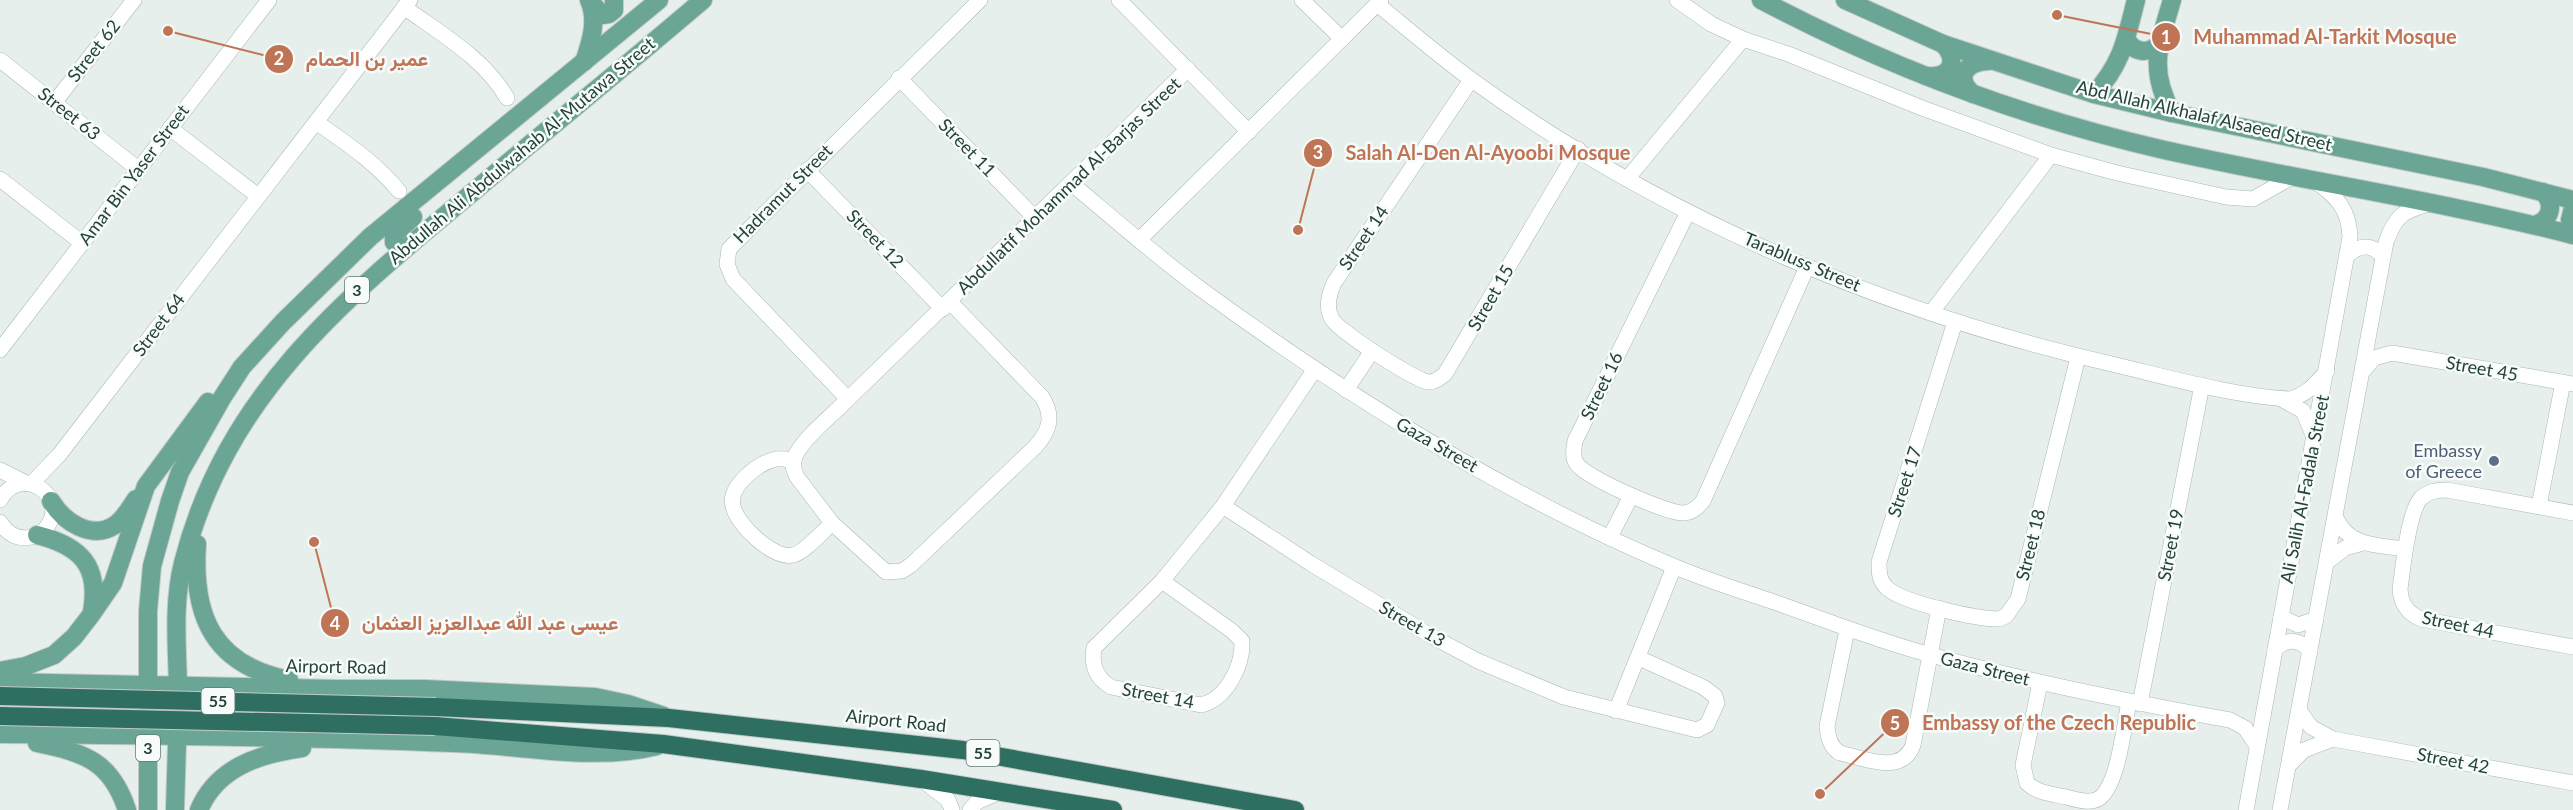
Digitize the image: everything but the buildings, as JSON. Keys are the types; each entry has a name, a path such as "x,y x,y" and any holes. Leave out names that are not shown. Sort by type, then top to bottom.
{"highway":[{"name":"Airport Road","path":"0,696 436,706 669,718 963,750 1294,810"},
{"name":"55","path":"0,716 435,726 663,744 921,779 1113,810"}],"main road":[{"path":"590,1 598,12 609,14 614,10 614,0"},
{"name":"Abdullah Ali Abdulwahab Al-Mutawa Street","path":"149,685 150,580 170,501 194,445 242,367 315,288 370,237 659,0"},
{"name":"Abdullah Ali Abdulwahab Al-Mutawa Street","path":"178,686 176,617 183,565 198,514 215,473 241,424 281,369 327,319 403,249 703,0"},
{"path":"1761,0 1828,33 1926,76 1973,94 2076,127 2158,148 2292,177 2432,203 2573,235"},
{"name":"Abd Allah Alkhalaf Alsaeed Street","path":"1845,0 1943,44 2094,94 2172,113 2461,172 2573,200"},
{"path":"2094,94 2109,78 2118,63 2136,0"},
{"path":"2172,0 2160,43 2158,79 2163,96 2172,113"},
{"path":"583,64 592,40 593,17 590,1"},
{"path":"2126,39 2137,51 2146,52 2154,49 2160,43"},
{"path":"1926,76 1937,77 1947,72 1952,63 1951,52 1943,44"},
{"path":"1973,94 1966,88 1964,72 1976,61 1989,61"},
{"path":"403,249 394,242 396,232 460,178 499,132"},
{"path":"2534,225 2544,221 2550,212 2549,201 2543,192"},
{"path":"2573,208 2570,220 2573,230"},
{"path":"50,498 60,516 71,523 89,530 108,529 123,518 210,399 242,367"},
{"path":"0,671 26,666 54,655 74,637 113,583 146,486"},
{"name":"3","path":"198,514 195,568 197,596 203,616 216,638 233,656 250,668 271,677 335,690"},
{"path":"37,535 55,540 70,548 90,569 95,587 91,615"},
{"name":"Airport Road","path":"0,682 335,690 424,689 595,698 628,704 669,718"},
{"path":"73,735 82,729 91,711 91,701 81,683"},
{"name":"3","path":"148,810 149,685"},
{"name":"3","path":"175,810 178,686"},
{"path":"241,687 232,692 224,709 228,727 235,734 244,738"},
{"path":"0,734 456,743 592,752 629,751 663,744"},
{"path":"0,734 71,750 92,759 108,771 121,789 127,810"},
{"path":"199,810 203,800 221,778 243,763 272,752 353,740"}],"street":[{"name":"Street 62","path":"54,103 134,0"},
{"name":"Amar Bin Yaser Street","path":"0,350 269,0"},
{"name":"Hadramut Street","path":"848,399 733,279 727,264 732,243 980,0"},
{"path":"1119,0 1250,132"},
{"path":"1302,0 1342,39"},
{"path":"1677,0 1711,24 1743,39 1788,54 1922,108 2051,155 2117,173 2226,197 2253,199 2292,177"},
{"path":"1139,240 1379,2"},
{"name":"Tarabluss Street","path":"1379,2 1471,80 1627,179 1688,212 1807,267 1955,322 2078,357 2202,386 2282,399 2303,411 2314,438"},
{"path":"407,3 480,64 498,83 507,98"},
{"name":"Street 64","path":"0,500 12,486 29,483 59,455 407,3"},
{"path":"1627,179 1743,39"},
{"name":"Street 63","path":"0,60 138,169"},
{"name":"Abdullatif Mohammad Al-Barjas Street","path":"946,306 1042,397 1049,408 1048,430 1035,447 911,565 893,573 882,569 832,523 797,477 794,461 806,442 848,399 1188,69"},
{"name":"Street 11","path":"899,78 1035,218"},
{"name":"Street 14","path":"1372,351 1333,321 1329,313 1329,294 1334,283 1471,80"},
{"path":"316,122 370,160 384,172 399,191"},
{"path":"170,128 258,196"},
{"name":"Street 15","path":"1372,351 1422,381 1434,381 1445,374 1578,149"},
{"path":"1931,313 2051,155"},
{"name":"Street 12","path":"807,170 946,306"},
{"path":"0,179 82,243"},
{"name":"Ali Salih Al-Fadala Street","path":"2246,810 2348,255 2349,224 2346,210 2339,200 2315,181"},
{"name":"Gaza Street","path":"1071,183 1201,289 1346,390 1412,431 1516,490 1610,537 1674,567 1847,630 1929,655 2040,683 2229,720 2245,728 2257,746"},
{"name":"Ali Salih Al-Fadala Street","path":"2280,810 2364,370 2386,242 2396,219 2406,211 2432,203"},
{"name":"Street 16","path":"1631,496 1581,469 1574,458 1575,441 1688,212"},
{"path":"2348,255 2359,247 2366,246 2373,248 2383,257"},
{"path":"1610,537 1631,496 1678,512 1693,510 1703,501 1807,267"},
{"name":"Street 17","path":"1939,608 1887,588 1879,574 1879,562 1955,322"},
{"path":"2371,327 2378,342 2392,353"},
{"path":"1346,390 1372,351"},
{"path":"2364,370 2374,358 2392,353"},
{"name":"Street 45","path":"2392,353 2568,383"},
{"name":"Street 18","path":"1939,608 1999,619 2006,616 2018,599 2078,357"},
{"name":"Street 14","path":"1162,581 1232,631 1242,641 1243,654 1238,668 1223,691 1209,703 1201,705 1111,687 1103,682 1095,670 1094,648 1162,581 1222,506 1315,369"},
{"path":"2282,399 2300,396 2327,371"},
{"path":"2539,506 2568,383"},
{"name":"Street 19","path":"2135,703 2202,386"},
{"name":"Street 64","path":"37,535 51,521 50,498 59,455"},
{"path":"794,461 779,458 758,467 743,481 733,495 732,504 735,514 763,544 784,556 797,555 832,523"},
{"path":"0,470 41,488 50,498"},
{"name":"Street 44","path":"2573,513 2447,489 2430,492 2416,504 2406,549 2400,597 2403,605 2421,619 2573,647"},
{"name":"Street 13","path":"1222,506 1320,569 1478,662 1564,698 1697,730 1707,725 1717,703 1710,691 1639,658"},
{"path":"2336,518 2348,536 2363,543 2406,549"},
{"path":"0,522 3,528 15,536 30,538 37,535"},
{"path":"2327,562 2345,548 2363,543"},
{"path":"1616,711 1674,567"},
{"path":"1929,655 1939,608"},
{"path":"2281,617 2298,625 2316,619"},
{"name":"Gaza Street","path":"1847,630 1827,726 1831,744 1840,753 1889,764 1905,758 1914,745 1929,655"},
{"path":"2275,649 2280,644 2293,641 2300,642 2310,651"},
{"name":"Gaza Street","path":"2040,683 2023,765 2027,783 2038,791 2084,801 2097,799 2104,794 2112,780 2135,703"},
{"path":"2229,720 2248,716 2265,700"},
{"name":"Street 42","path":"2299,710 2311,727 2333,739 2573,783"},
{"path":"2289,765 2304,750 2333,739"},
{"path":"921,779 948,800 952,810"},
{"path":"970,810 977,802 1002,791"}],"place":[{"name":"Muhammad Al-Tarkit Mosque","path":"2057,15"},
{"name":"عمير بن الحمام","path":"168,31"},
{"name":"Salah Al-Den Al-Ayoobi Mosque","path":"1298,230"},
{"name":"Embassy of Greece","path":"2494,461"},
{"name":"عيسى عبد الله عبدالعزيز العثمان","path":"314,542"},
{"name":"Embassy of the Czech Republic","path":"1820,794"}]}
